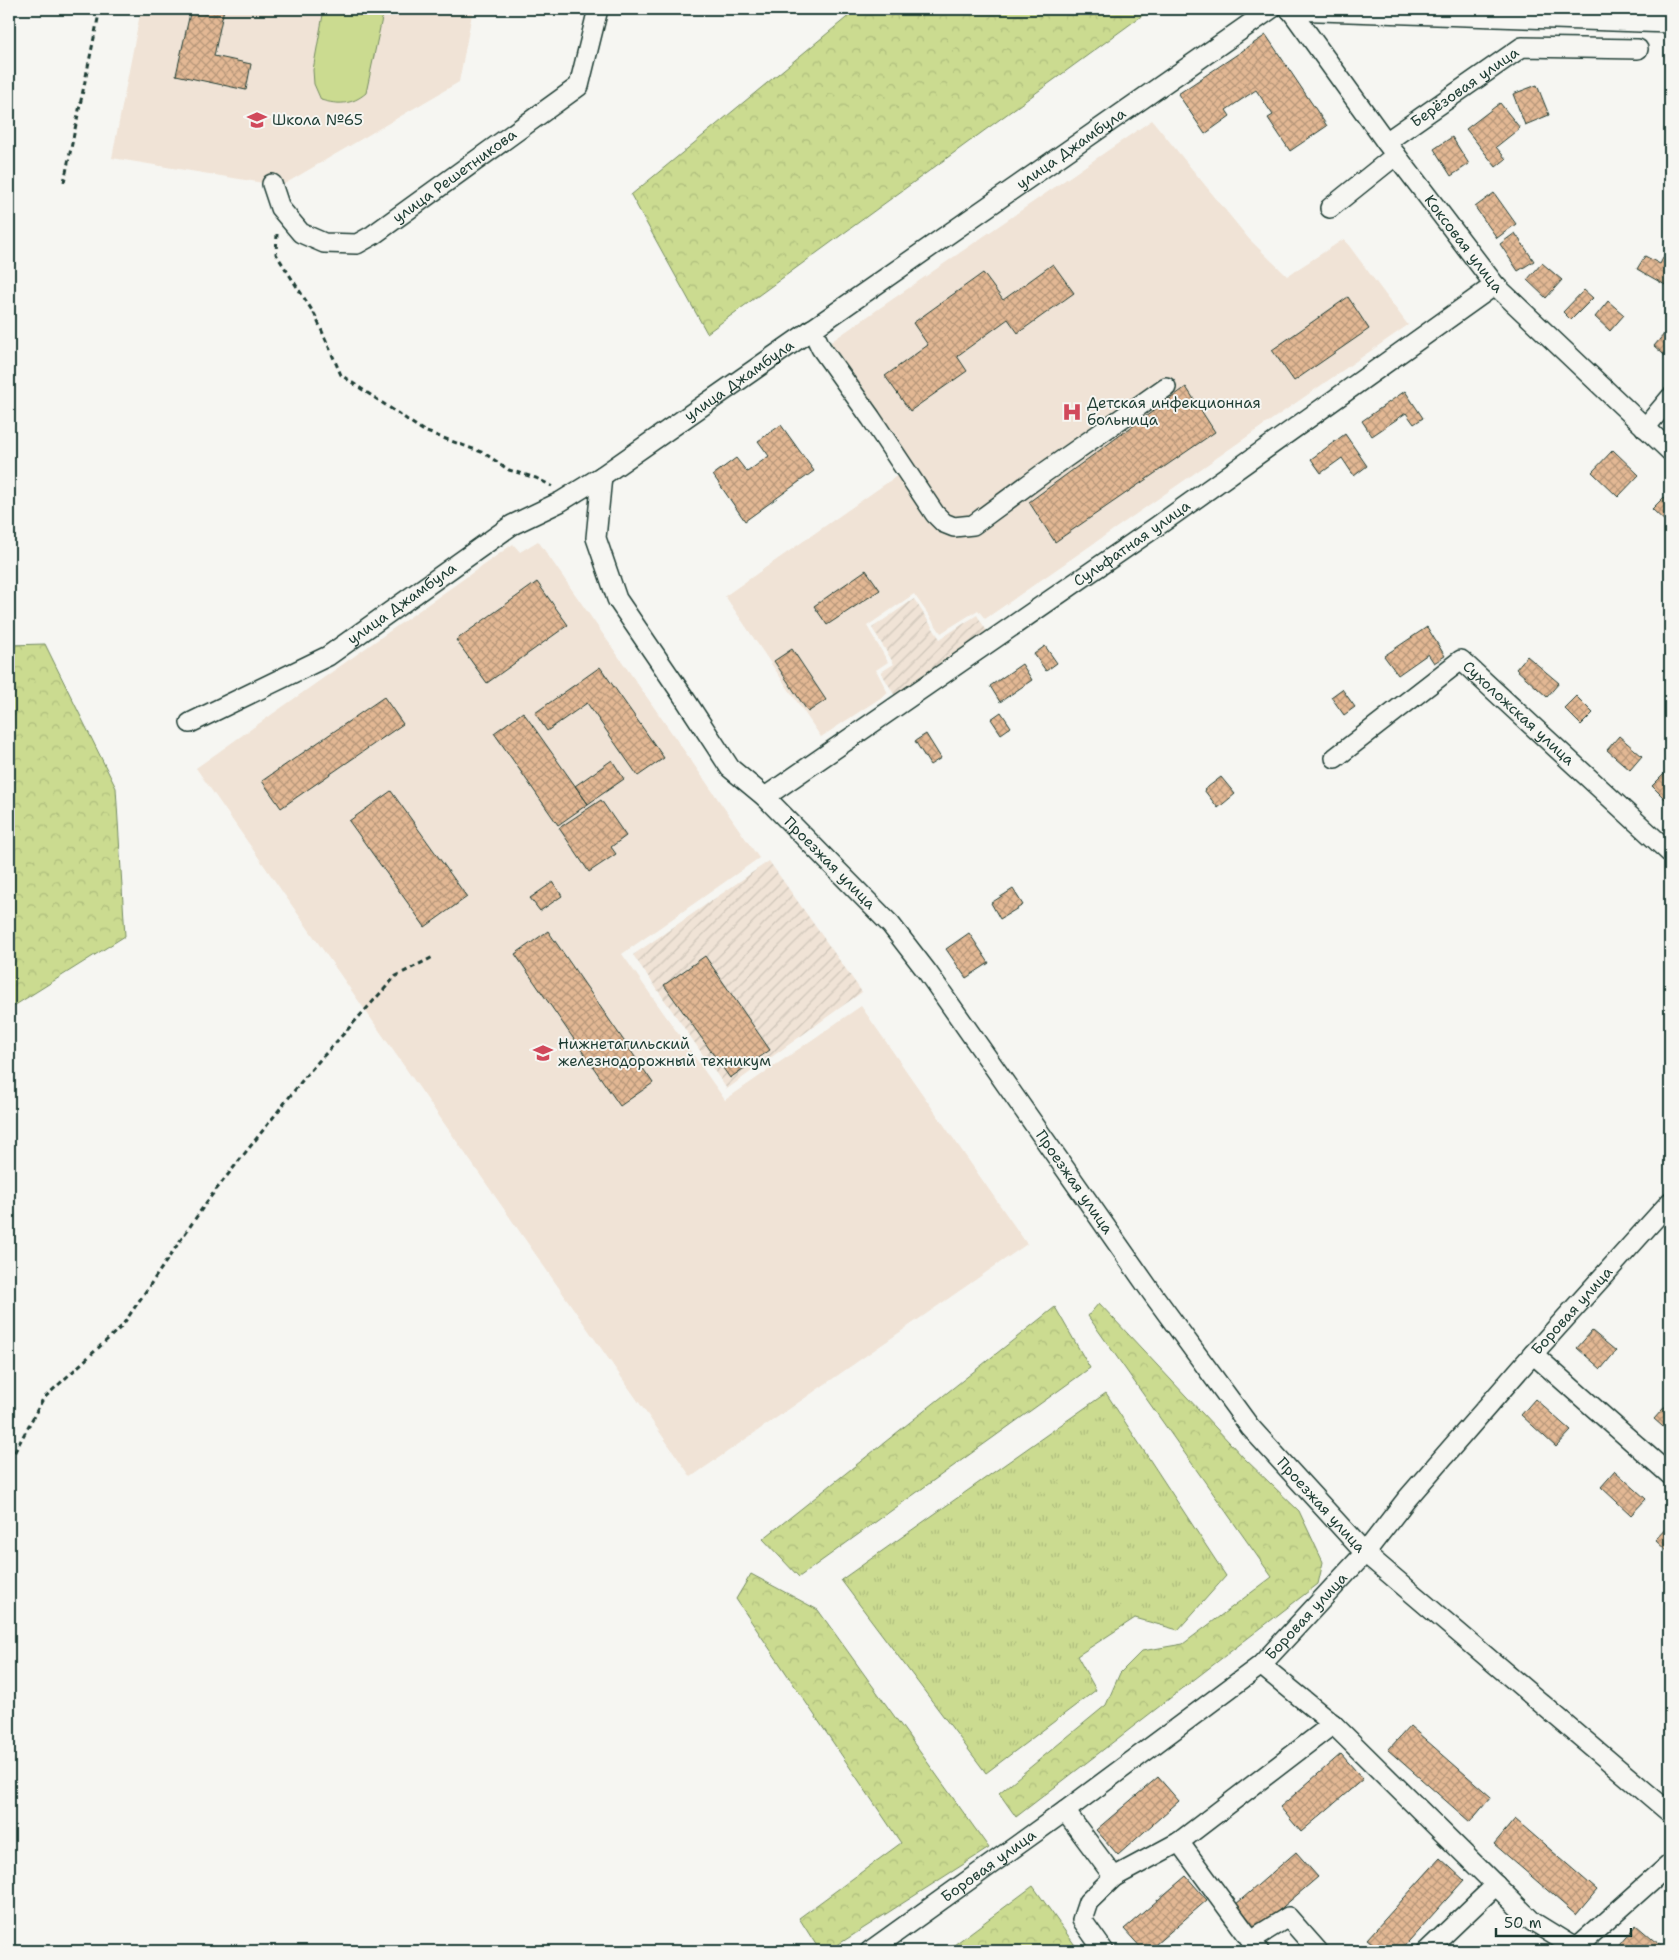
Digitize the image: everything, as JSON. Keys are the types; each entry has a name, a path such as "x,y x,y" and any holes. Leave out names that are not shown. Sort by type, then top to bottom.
{"street":[{"name":"улица Решетникова","path":"272,184 280,208 301,233 324,243 357,244 373,235 579,86 598,9"},
{"name":"улица Джамбула","path":"190,723 328,656 512,524 560,502 602,476 1271,9"},
{"path":"1290,9 1670,23"},
{"name":"Коксовая улица","path":"1290,9 1391,149 1496,285 1670,451"},
{"name":"Берёзовая улица","path":"1330,208 1391,149 1522,47 1638,50"},
{"name":"Сульфатная улица","path":"765,797 1156,527 1496,285"},
{"path":"812,329 822,348 935,514 944,523 954,527 974,525 1166,387"},
{"path":"1645,428 1670,398"},
{"name":"Проезжая улица","path":"602,476 596,538 617,600 730,768 765,797 892,925 928,973 1152,1293 1245,1419 1365,1553 1670,1813"},
{"name":"Сухоложская улица","path":"1336,758 1461,660 1670,853"},
{"name":"Боровая улица","path":"870,1951 1065,1811 1261,1665 1365,1553 1406,1500 1533,1354 1670,1202"},
{"path":"1533,1354 1670,1475"},
{"path":"1261,1665 1333,1724 1533,1922 1578,1949 1670,1864"},
{"path":"1104,1951 1082,1920 1088,1902 1114,1877 1179,1842 1333,1724"},
{"path":"1065,1811 1114,1877"},
{"path":"1179,1842 1255,1946 1288,1917 1318,1951"},
{"path":"1427,1951 1496,1885"}],"path":[{"path":"64,182 100,9"},
{"path":"280,208 276,254 314,315 342,375 424,431 484,453 509,470 536,478 557,488 560,502"},
{"path":"9,1459 12,1457 43,1400 122,1326 208,1200 309,1072 396,976 433,957"}],"shaded area":[{"name":"Школа №65","path":"141,9 473,9 459,82 281,186 112,158"},
{"name":"Детская инфекционная больница","path":"1152,120 1249,239 1287,276 1344,239 1408,325 985,619 978,610 941,633 914,594 867,626 888,662 876,670 888,693 821,737 725,596 901,473 819,350"},
{"name":"Нижнетагильский железнодорожный техникум","path":"538,541 759,858 622,954 725,1100 861,1006 1027,1244 691,1477 196,768 513,544 520,552"},
{"path":"914,599 940,639 977,615 988,633 895,696 881,672 894,664 872,628"},
{"path":"769,861 862,992 727,1089 633,955"}],"green space":[{"path":"324,9 384,9 366,93 350,102 333,103 321,100 314,84 313,70"},
{"path":"857,9 1151,9 707,333 631,195"},
{"path":"45,644 116,788 125,936 9,1009 9,645"},
{"path":"1099,1303 1244,1458 1299,1511 1323,1562 1318,1584 1016,1817 999,1793 1106,1705 1120,1673 1142,1651 1183,1644 1272,1577 1088,1316"},
{"path":"1055,1307 1090,1368 799,1577 763,1539"},
{"path":"1106,1393 1226,1576 1178,1630 1135,1618 1077,1656 1096,1690 986,1773 841,1580"},
{"path":"751,1574 818,1610 989,1848 828,1951 820,1951 799,1918 901,1843 736,1599"},
{"path":"1033,1886 1079,1951 946,1951"}],"building":[{"path":"191,9 224,9 214,56 251,64 246,90 176,75"},
{"path":"1266,35 1327,126 1290,151 1268,118 1273,115 1256,90 1226,110 1230,116 1205,134 1178,94"},
{"path":"1537,85 1549,115 1525,125 1513,94"},
{"path":"1500,103 1520,128 1496,147 1506,159 1496,167 1466,129"},
{"path":"1452,137 1469,164 1451,176 1434,149"},
{"path":"1494,193 1516,224 1497,238 1475,207"},
{"path":"1515,233 1534,261 1518,271 1500,244"},
{"path":"1669,246 1670,281 1667,286 1637,269 1645,256 1660,264"},
{"path":"1542,263 1562,280 1546,298 1527,280"},
{"path":"1053,264 1074,293 1018,333 1008,319 957,356 967,371 910,411 885,376 928,345 913,323 983,273 1003,300"},
{"path":"1584,290 1593,298 1571,320 1563,312"},
{"path":"1348,297 1369,329 1294,381 1272,350"},
{"path":"1608,301 1624,315 1610,331 1595,317"},
{"path":"1670,327 1670,360 1654,346"},
{"path":"1186,387 1215,432 1055,542 1029,502"},
{"path":"1405,391 1423,418 1414,424 1406,413 1372,436 1362,421"},
{"path":"781,425 814,471 745,521 713,475 736,458 747,472 769,456 758,441"},
{"path":"1345,434 1367,466 1354,476 1342,458 1321,473 1311,459"},
{"path":"1613,450 1639,475 1618,497 1592,472"},
{"path":"1664,497 1670,503 1670,526 1652,509"},
{"path":"866,570 880,590 827,625 814,606"},
{"path":"537,582 568,625 487,683 456,640"},
{"path":"1427,627 1445,656 1434,663 1428,654 1398,675 1384,656"},
{"path":"1045,646 1057,663 1046,671 1034,654"},
{"path":"792,649 826,700 808,712 774,661"},
{"path":"1527,656 1559,683 1547,697 1516,669"},
{"path":"1022,664 1032,680 1000,702 990,686"},
{"path":"600,667 664,758 638,776 587,703 547,731 535,713"},
{"path":"1342,689 1355,707 1344,715 1331,697"},
{"path":"1576,696 1593,713 1581,725 1564,708"},
{"path":"384,697 403,724 281,808 262,781"},
{"path":"523,712 588,804 558,825 494,733"},
{"path":"1001,712 1011,727 1001,734 991,719"},
{"path":"926,734 941,758 930,765 915,741"},
{"path":"1619,736 1642,756 1630,770 1607,750"},
{"path":"612,760 624,779 588,804 575,786"},
{"path":"1664,774 1670,780 1670,804 1652,786"},
{"path":"1221,777 1235,794 1218,808 1204,790"},
{"path":"391,791 467,897 425,927 349,821"},
{"path":"601,800 626,836 611,847 616,854 589,872 559,828"},
{"path":"553,882 562,896 540,911 530,898"},
{"path":"1013,889 1023,905 1000,919 991,903"},
{"path":"548,931 653,1083 620,1106 515,954"},
{"path":"969,933 989,963 966,978 946,949"},
{"path":"705,956 770,1050 730,1078 664,985"},
{"path":"1592,1331 1616,1351 1601,1369 1577,1348"},
{"path":"1535,1399 1571,1431 1556,1447 1521,1415"},
{"path":"1669,1402 1670,1404 1670,1433 1654,1419"},
{"path":"1615,1471 1646,1499 1631,1515 1601,1487"},
{"path":"1670,1524 1670,1554 1655,1540"},
{"path":"1410,1726 1491,1797 1470,1822 1388,1750"},
{"path":"1341,1754 1363,1779 1301,1832 1280,1807"},
{"path":"1158,1777 1179,1801 1118,1855 1096,1830"},
{"path":"1515,1819 1597,1890 1576,1915 1494,1844"},
{"path":"1296,1852 1318,1877 1256,1930 1235,1905"},
{"path":"1440,1858 1464,1880 1400,1951 1382,1951 1367,1939"},
{"path":"1186,1876 1207,1900 1148,1951 1144,1951 1124,1929"},
{"path":"1636,1925 1666,1951 1616,1951"}],"place":[{"name":"Школа №65","path":"257,120"},
{"name":"Детская инфекционная больница","path":"1072,412"},
{"name":"Нижнетагильский железнодорожный техникум","path":"543,1053"}]}
